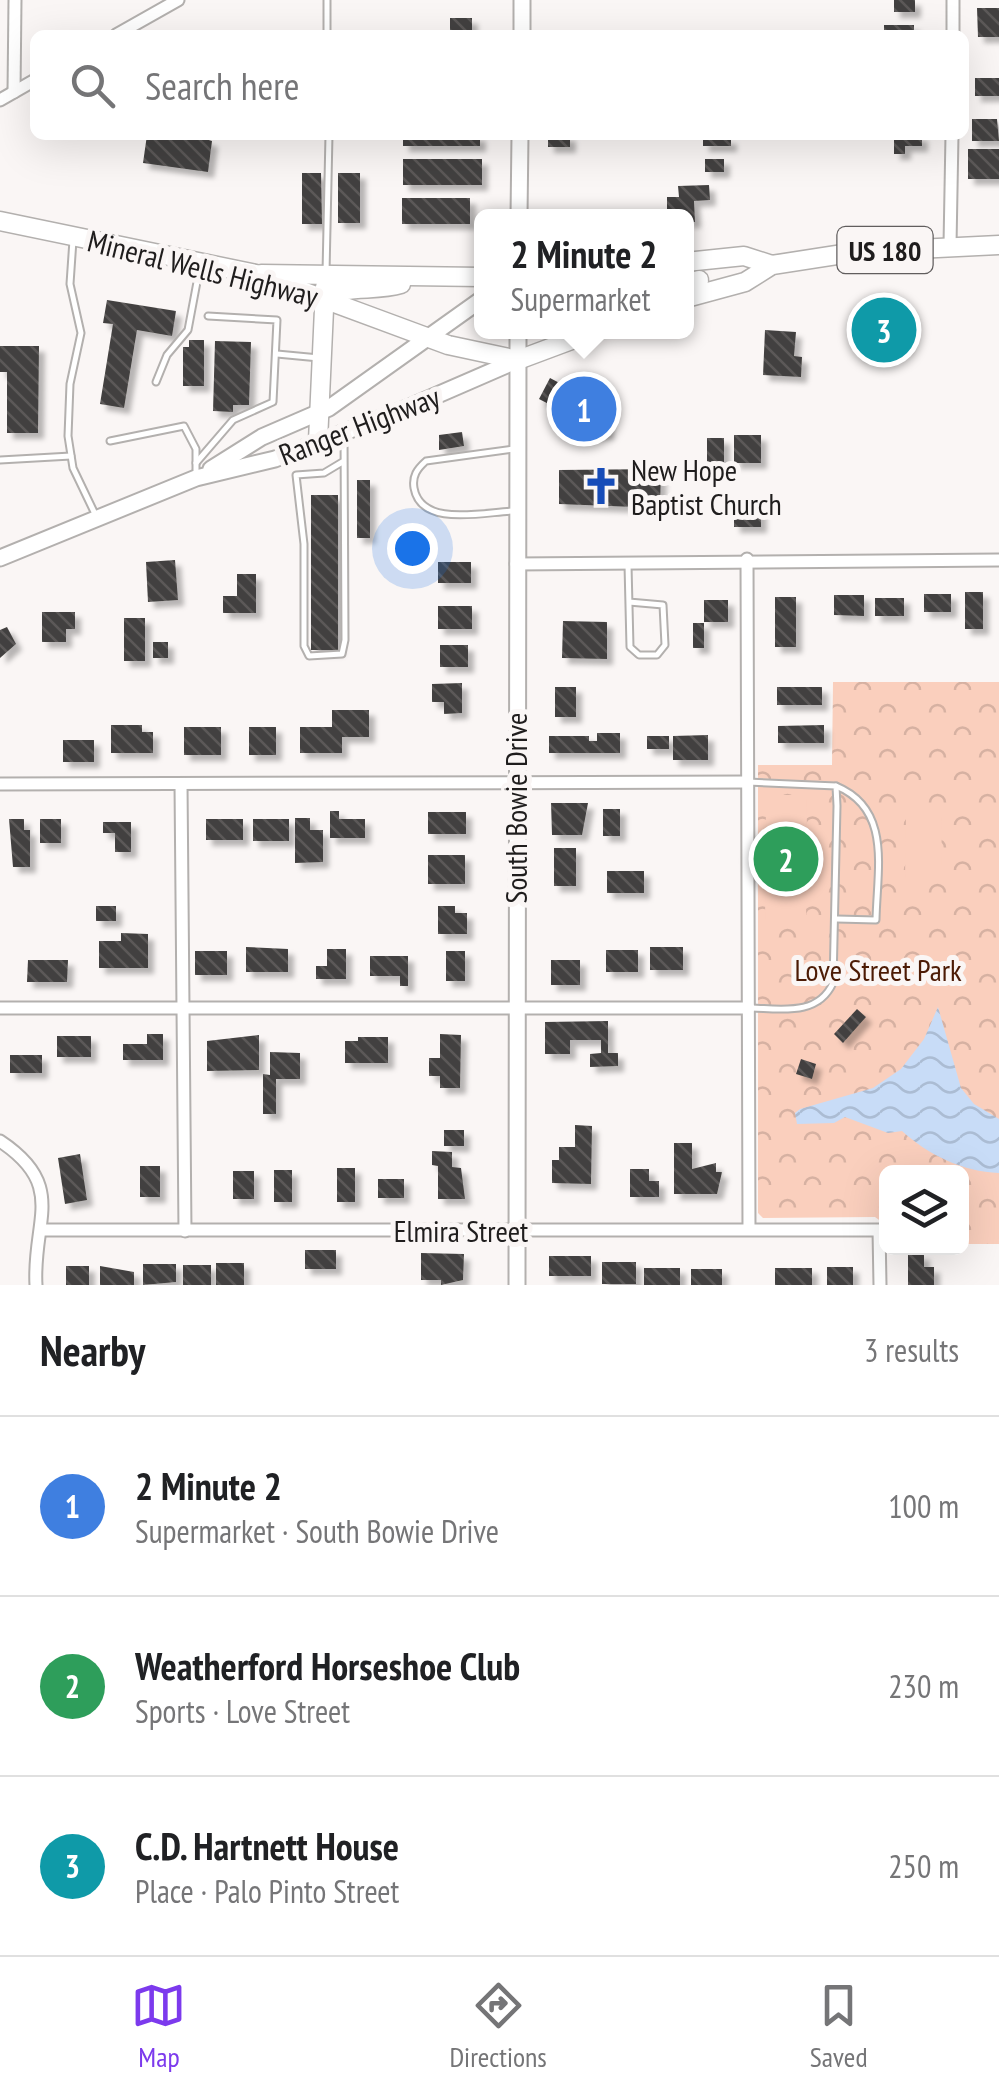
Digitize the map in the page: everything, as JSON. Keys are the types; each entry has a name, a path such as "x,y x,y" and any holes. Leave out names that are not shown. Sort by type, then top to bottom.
{"main road":[{"name":"Mineral Wells Highway","path":"0,221 256,274 431,338 518,360"},
{"name":"US 180","path":"694,279 744,256 772,265 950,245 999,245"},
{"name":"US 180","path":"694,280 745,282 772,265"},
{"path":"256,274 420,279 474,276"},
{"path":"318,441 326,276"},
{"path":"324,297 339,289 381,290 420,279"},
{"path":"518,360 574,339"}],"street":[{"path":"14,0 14,92"},
{"path":"125,30 178,0"},
{"path":"522,0 522,30"},
{"path":"953,0 953,30"},
{"path":"0,100 30,83"},
{"path":"518,209 520,140"},
{"path":"950,245 952,140"},
{"name":"Ranger Highway","path":"0,558 97,518 319,412 431,338 474,304"},
{"name":"South Bowie Drive","path":"516,1285 514,784 518,339"},
{"name":"Ranger Highway","path":"196,470 274,459 518,360"},
{"path":"516,564 747,559 999,560"},
{"path":"747,559 749,1229"},
{"path":"0,784 748,782"},
{"path":"181,784 185,1231"},
{"path":"0,1008 749,1008"},
{"path":"0,1141 18,1153 39,1180 42,1230 36,1285"},
{"name":"Elmira Street","path":"42,1230 879,1230 880,1285"}],"lane":[{"path":"327,0 328,30"},
{"path":"326,276 329,140"},
{"path":"74,236 70,284 81,333 70,384 71,456 97,518"},
{"path":"156,382 167,354 188,330 200,263"},
{"path":"196,470 233,420 273,402 278,354 278,320 208,316"},
{"path":"278,354 320,358"},
{"path":"110,441 184,426 196,449 196,470"},
{"path":"344,431 345,640 342,654 309,656 304,646 304,544 296,475 324,473 344,462"},
{"path":"516,449 426,460 417,468 413,483 418,502 432,512 516,511"},
{"path":"0,460 71,456"},
{"path":"628,562 630,646 640,655 657,655 664,645 663,605 629,602"},
{"path":"748,782 836,786 864,802 877,827 876,920 836,919"},
{"path":"749,1008 798,1008 820,1003 833,984 836,786"}],"green space":[{"name":"Love Street Park","path":"833,682 999,682 999,1244 969,1244 969,1165 879,1165 879,1220 763,1218 758,1213 758,765 832,765"},
{"path":"766,795 807,795 806,923 765,923"},
{"path":"906,816 942,816 941,879 905,879"}],"water":[{"path":"938,1007 961,1088 974,1104 999,1119 999,1173 959,1165 934,1154 902,1131 888,1133 845,1117 834,1123 797,1124 795,1113 800,1109 873,1088 901,1069 924,1039"}],"building":[{"path":"894,0 915,0 915,12 894,12"},
{"path":"977,8 999,8 999,37 978,37"},
{"path":"450,18 472,18 472,30 450,30"},
{"path":"884,25 914,25 914,30 884,30"},
{"path":"975,78 999,78 999,96 975,96"},
{"path":"972,119 997,119 999,141 972,141"},
{"path":"146,140 212,141 208,172 143,163"},
{"path":"403,140 480,140 480,146 403,146"},
{"path":"548,140 570,140 570,147 548,147"},
{"path":"703,140 731,140 731,146 703,146"},
{"path":"894,140 922,140 922,146 905,146 905,154 894,154"},
{"path":"968,149 999,149 999,179 968,179"},
{"path":"403,159 482,159 482,185 403,185"},
{"path":"705,159 724,159 724,172 705,172"},
{"path":"302,173 321,173 322,224 302,224"},
{"path":"338,173 360,173 360,223 338,223"},
{"path":"709,185 710,200 694,201 695,222 694,209 667,209 667,197 679,197 678,186"},
{"path":"402,198 470,198 470,224 402,224"},
{"path":"107,300 176,311 172,336 137,330 124,408 100,404 113,324 103,323"},
{"path":"908,307 913,321 906,333 906,347 874,347 874,354 859,354 857,315 892,313"},
{"path":"765,330 796,332 794,356 802,357 801,377 763,375"},
{"path":"189,340 204,340 204,386 183,386 183,347 189,347"},
{"path":"215,341 251,342 249,405 233,405 233,412 213,411"},
{"path":"0,346 39,346 38,433 7,433 7,372 0,372"},
{"path":"550,378 584,396 598,395 597,420 608,420 608,434 574,434 574,417 539,399"},
{"path":"462,432 464,446 439,450 439,435"},
{"path":"734,435 761,435 761,463 734,463"},
{"path":"707,438 724,438 724,468 707,468"},
{"path":"661,469 660,508 559,504 559,470"},
{"path":"357,480 370,480 370,538 357,538"},
{"path":"311,495 338,495 338,650 311,650"},
{"path":"734,500 761,500 761,527 734,527"},
{"path":"175,560 178,600 148,602 146,562"},
{"path":"438,562 471,562 471,583 438,583"},
{"path":"237,574 256,574 256,613 223,613 223,596 237,596"},
{"path":"965,592 983,592 983,629 965,629"},
{"path":"924,594 951,594 951,612 924,612"},
{"path":"834,595 864,595 864,616 834,615"},
{"path":"775,597 796,597 796,647 775,647"},
{"path":"875,598 904,598 904,616 875,616"},
{"path":"704,600 728,600 728,622 704,622"},
{"path":"438,606 472,606 472,629 438,629"},
{"path":"42,612 75,612 75,629 66,629 66,642 42,642"},
{"path":"124,618 145,618 145,661 124,661"},
{"path":"563,621 607,622 607,659 562,658"},
{"path":"693,623 704,623 704,648 693,648"},
{"path":"7,627 16,644 0,658 0,630"},
{"path":"153,642 168,642 168,658 153,658"},
{"path":"440,645 468,645 468,667 440,667"},
{"path":"462,683 462,713 444,714 444,702 432,702 432,684"},
{"path":"555,687 576,687 576,717 555,717"},
{"path":"777,687 822,687 822,705 777,705"},
{"path":"332,710 369,710 369,737 342,737 342,753 300,753 300,727 332,727"},
{"path":"111,725 142,725 142,732 153,732 153,753 111,753"},
{"path":"824,725 824,743 778,743 778,726"},
{"path":"184,727 221,727 221,755 184,755"},
{"path":"249,727 276,727 276,755 249,755"},
{"path":"597,733 620,733 620,753 549,753 549,736 589,736 589,741 597,741"},
{"path":"708,735 708,760 673,760 673,736"},
{"path":"647,736 669,736 669,749 647,749"},
{"path":"63,740 94,740 94,762 63,762"},
{"path":"551,803 588,803 582,835 552,835"},
{"path":"603,809 620,809 620,836 603,836"},
{"path":"330,811 339,811 339,819 365,819 365,838 330,838"},
{"path":"428,812 466,812 466,834 428,834"},
{"path":"295,818 310,818 310,830 323,830 323,862 295,863"},
{"path":"9,819 24,819 24,830 30,830 30,867 13,867"},
{"path":"40,819 61,819 61,843 40,843"},
{"path":"206,819 243,819 243,840 206,840"},
{"path":"253,819 289,819 289,841 253,841"},
{"path":"103,822 131,822 131,852 115,852 115,833 103,833"},
{"path":"554,848 576,848 576,886 554,886"},
{"path":"428,855 465,855 465,884 428,884"},
{"path":"607,871 644,871 644,893 607,893"},
{"path":"96,906 116,906 116,921 96,921"},
{"path":"438,906 455,906 455,913 467,913 467,934 438,934"},
{"path":"121,933 148,934 148,968 99,968 99,941 121,941"},
{"path":"246,947 288,949 288,972 246,972"},
{"path":"650,947 683,947 683,970 650,970"},
{"path":"327,949 346,949 346,979 316,979 316,966 327,966"},
{"path":"606,950 638,950 638,972 606,972"},
{"path":"195,951 227,951 227,975 195,975"},
{"path":"446,951 465,951 465,981 446,981"},
{"path":"370,956 408,956 408,986 400,986 400,976 370,976"},
{"path":"28,960 68,960 67,982 27,982"},
{"path":"551,960 580,960 580,985 551,985"},
{"path":"857,1009 866,1017 843,1043 834,1034"},
{"path":"608,1021 608,1053 618,1053 618,1066 590,1067 590,1054 601,1053 601,1040 570,1040 570,1054 545,1054 545,1022"},
{"path":"147,1034 163,1034 163,1060 123,1060 123,1044 147,1044"},
{"path":"440,1034 461,1035 460,1088 440,1088 440,1076 429,1076 429,1058 440,1058"},
{"path":"259,1035 259,1070 207,1071 207,1041"},
{"path":"57,1036 91,1036 91,1057 57,1057"},
{"path":"358,1037 388,1037 388,1063 345,1063 345,1041 358,1041"},
{"path":"270,1052 300,1053 300,1079 276,1079 276,1114 263,1114 263,1074 270,1075"},
{"path":"10,1055 42,1055 42,1073 10,1073"},
{"path":"801,1059 816,1064 812,1079 796,1074"},
{"path":"575,1125 592,1126 591,1184 552,1183 552,1160 559,1160 559,1147 575,1147"},
{"path":"444,1130 464,1130 464,1146 444,1146"},
{"path":"674,1143 692,1143 692,1169 716,1163 716,1172 722,1172 717,1194 674,1194"},
{"path":"432,1151 452,1152 452,1167 461,1168 465,1199 438,1199 438,1166 432,1165"},
{"path":"80,1154 87,1200 65,1204 58,1158"},
{"path":"140,1166 160,1166 160,1197 140,1197"},
{"path":"337,1168 355,1168 355,1202 337,1202"},
{"path":"630,1169 649,1169 649,1181 659,1181 659,1197 630,1197"},
{"path":"274,1170 292,1170 292,1202 274,1202"},
{"path":"233,1171 254,1171 254,1199 233,1199"},
{"path":"378,1179 404,1179 404,1198 378,1198"},
{"path":"305,1250 336,1250 336,1269 305,1269"},
{"path":"421,1253 464,1254 463,1280 441,1285 441,1280 421,1280"},
{"path":"908,1255 924,1255 924,1267 934,1267 934,1285 908,1285"},
{"path":"549,1256 591,1256 591,1276 549,1276"},
{"path":"602,1262 636,1262 636,1284 602,1284"},
{"path":"216,1263 244,1263 244,1285 216,1285"},
{"path":"143,1264 176,1264 176,1282 143,1285"},
{"path":"183,1265 211,1265 211,1285 183,1285"},
{"path":"66,1266 89,1266 89,1285 66,1285"},
{"path":"100,1266 134,1272 134,1285 100,1285"},
{"path":"827,1267 853,1267 853,1285 827,1285"},
{"path":"644,1268 680,1268 680,1285 644,1285"},
{"path":"775,1268 812,1268 812,1285 775,1285"},
{"path":"691,1269 722,1269 722,1285 691,1285"}],"place":[{"name":"C.D. Hartnett House","path":"884,330"},
{"name":"2 Minute 2","path":"584,409"},
{"name":"New Hope Baptist Church","path":"601,486"},
{"name":"Weatherford Horseshoe Club","path":"786,859"}]}
